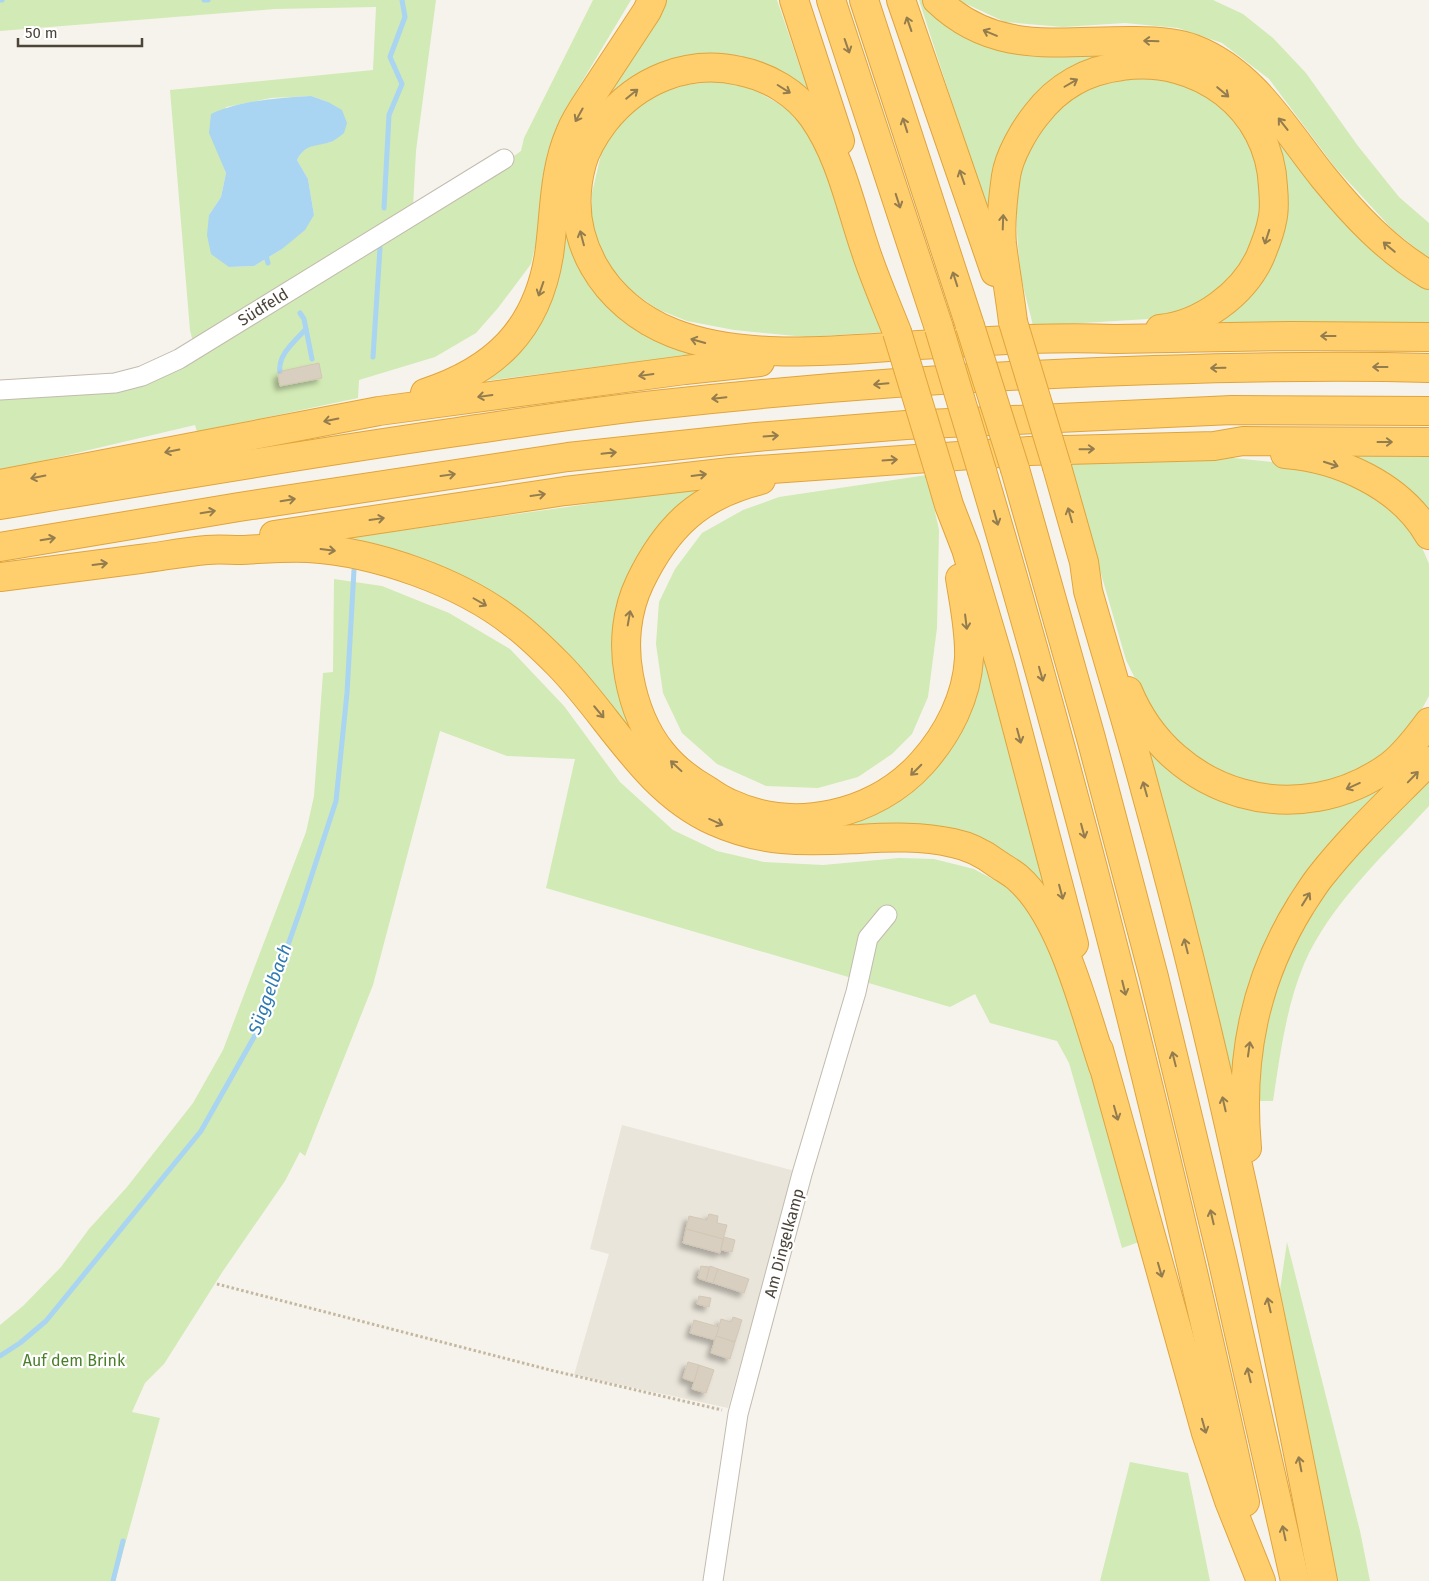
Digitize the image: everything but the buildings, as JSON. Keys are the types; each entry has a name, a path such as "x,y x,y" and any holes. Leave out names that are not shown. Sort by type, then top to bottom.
{"highway":[{"path":"379,411 451,385 472,374 507,346 523,327 535,305 543,282 549,255 556,180 570,133 582,110 647,11 652,0"},
{"path":"794,0 865,215 897,332 949,505 966,549 1003,676 1064,902 1103,1066 1206,1433 1229,1501 1262,1581"},
{"path":"831,0 939,328 1051,711 1113,941 1203,1310 1262,1581"},
{"path":"864,0 970,326 1014,469 1091,738 1154,977 1222,1258 1295,1581"},
{"path":"901,0 1013,322 1084,562 1088,591 1146,793 1188,956 1257,1254 1323,1581"},
{"path":"937,0 970,24 1001,38 1035,42 1071,43 1158,42 1194,49 1223,64 1254,88 1323,177 1362,223 1394,251 1429,275"},
{"path":"1013,322 1002,242 1006,174 1017,147 1030,123 1043,105 1062,88 1081,77 1106,68 1140,63 1164,65 1193,74 1220,88 1244,110 1258,131 1268,153 1273,178 1274,203 1272,220 1266,243 1254,270 1237,290 1214,308 1195,319 1162,329 1115,330 1074,337"},
{"path":"897,332 866,254 838,167 826,140 812,116 793,95 776,84 753,74 727,68 678,70 654,80 635,91 614,110 594,135 582,162 577,210 585,250 596,272 610,291 628,308 673,333 710,344 742,349 833,351 1074,337 1115,339 1380,335 1429,337"},
{"path":"0,484 379,411 685,370 793,358 833,351"},
{"path":"0,505 564,416 762,394 1043,374 1222,368 1429,368"},
{"path":"0,547 277,501 568,457 756,437 906,426 1232,410 1429,411"},
{"path":"209,550 248,539 565,491 730,472 1029,451 1214,446 1243,441 1429,442"},
{"path":"1214,446 1244,451 1297,455 1331,463 1362,475 1387,490 1408,508 1429,535"},
{"path":"841,463 809,472 739,486 713,497 686,516 666,537 649,563 632,603 626,634 627,666 632,693 642,722 662,754 691,781 730,804 764,815 800,819 834,815 862,806 888,793 914,772 934,750 950,725 960,702 966,680 969,656 967,627 949,505"},
{"path":"0,577 209,550 282,547 312,548 348,553 384,561 414,571 480,602 513,623 562,668 644,768 664,788 686,806 713,821 743,833 771,839 804,841 922,837 957,843 988,857 1019,879 1050,920 1066,953 1103,1066"},
{"path":"1084,562 1098,592 1124,682 1136,707 1158,740 1179,761 1218,786 1248,796 1272,800 1296,800 1323,796 1348,789 1392,764 1408,749 1429,722"},
{"path":"1257,1254 1244,1095 1248,1051 1260,992 1285,931 1318,879 1346,845 1429,761"}],"street":[{"name":"Südfeld","path":"0,390 115,384 142,376 179,359 504,159"},
{"name":"Am Dingelkamp","path":"714,1581 738,1414 802,1174 856,992 868,938 887,916"}],"path":[{"path":"217,1284 554,1371 738,1414"}],"shaded area":[{"path":"622,1125 795,1171 728,1408 574,1375 609,1254 590,1249"}],"green space":[{"path":"0,0 436,0 416,151 413,207 489,174 521,151 524,138 593,0 631,0 565,110 548,151 543,174 536,243 531,264 498,308 476,333 435,357 359,380 358,398 197,432 195,425 0,471 0,397 118,388 196,354 190,330 170,90 373,70 376,7 275,9 0,31","holes":["311,96 328,102 332,142 307,148 297,160 308,179 314,215 282,249 254,266 229,267 209,215 221,197 226,173 219,155 226,107 271,98"]},
{"path":"661,0 777,0 809,93 680,61 653,66 627,82 605,102 574,250 708,353 477,382 510,355 573,146"},
{"path":"919,0 923,0 942,17 1118,48 1219,69 1429,284 1429,324 1215,323 1284,208 1218,74 1074,68 989,217"},
{"path":"958,0 1213,0 1243,14 1273,38 1306,73 1358,146 1399,197 1429,223 1429,259 1392,229 1334,166 1269,79 1222,43 1178,28 1125,23 1063,27 1005,22"},
{"path":"1132,77 1163,78 1187,85 1211,98 1235,120 1253,149 1261,182 1261,214 1255,240 1240,268 1222,288 1190,309 1148,319 1033,326 1021,274 1017,221 1018,186 1027,152 1047,120 1065,102 1096,86"},
{"path":"718,81 751,88 786,108 810,133 834,177 885,332 806,337 734,330 687,321 657,309 629,289 604,259 591,226 592,193 602,150 624,118 650,97 685,85"},
{"path":"1343,455 1429,457 1429,517"},
{"path":"1224,457 1283,463 1326,473 1368,493 1396,513 1421,545 1429,564 1429,696 1418,716 1398,742 1363,767 1332,780 1300,786 1266,785 1230,776 1198,760 1173,738 1149,707 1126,660 1068,460"},
{"path":"927,475 939,530 937,628 928,697 912,734 892,754 858,777 818,788 766,786 717,764 682,733 663,693 656,644 659,602 675,569 702,533 743,510 779,497"},
{"path":"708,487 693,496 669,517 650,541 635,567 620,609 618,636 621,677 632,716 650,750 675,778 706,801 741,817 780,825 822,824 850,819 863,815 901,796 923,778 936,764 952,740 971,701 979,653 982,652 1047,890 1023,866 1003,850 951,830 895,825 788,830 761,827 734,820 707,808 689,797 657,768 567,656 546,635 525,619 480,590 431,567 381,551 327,541"},
{"name":"Auf dem Brink","path":"334,579 382,586 449,613 510,649 564,706 620,782 673,830 717,851 764,862 823,865 899,858 934,859 974,869 1014,891 1034,911 1060,961 1139,1242 1122,1248 1069,1063 1057,1041 990,1023 975,994 950,1007 546,888 575,759 507,756 440,731 373,985 305,1156 300,1152 285,1181 223,1271 164,1364 145,1383 132,1412 160,1418 115,1581 0,1581 0,1325 23,1306 61,1267 89,1229 127,1187 193,1103 223,1050 306,832 314,796 323,673 333,672"},
{"path":"1429,739 1429,746 1426,751 1319,864 1236,1094 1146,747 1149,746 1279,809"},
{"path":"1429,779 1429,806 1360,880 1328,921 1315,942 1298,980 1284,1031 1273,1101 1255,1101 1267,1021 1288,958 1325,892 1368,840"},
{"path":"1287,1242 1360,1531 1370,1581 1336,1581 1280,1290"},
{"path":"1130,1462 1188,1473 1210,1581 1100,1581"}],"water":[{"path":"311,96 328,102 342,110 347,123 344,133 339,137 331,142 307,148 297,160 308,179 314,215 305,230 282,249 254,266 229,267 211,254 207,235 209,215 221,197 226,173 209,133 211,114 247,103"}],"waterway":[{"name":"Süggelbach","path":"384,208 389,115 402,84 390,57 405,17 402,0"},
{"name":"Süggelbach","path":"373,357 380,248"},
{"path":"265,252 268,263"},
{"path":"300,313 304,319 312,359"},
{"path":"280,373 281,360 284,354 306,329"},
{"name":"Süggelbach","path":"0,1356 20,1343 46,1321 201,1131 258,1030 336,801 347,693 354,570"},
{"path":"113,1581 123,1541"}]}
